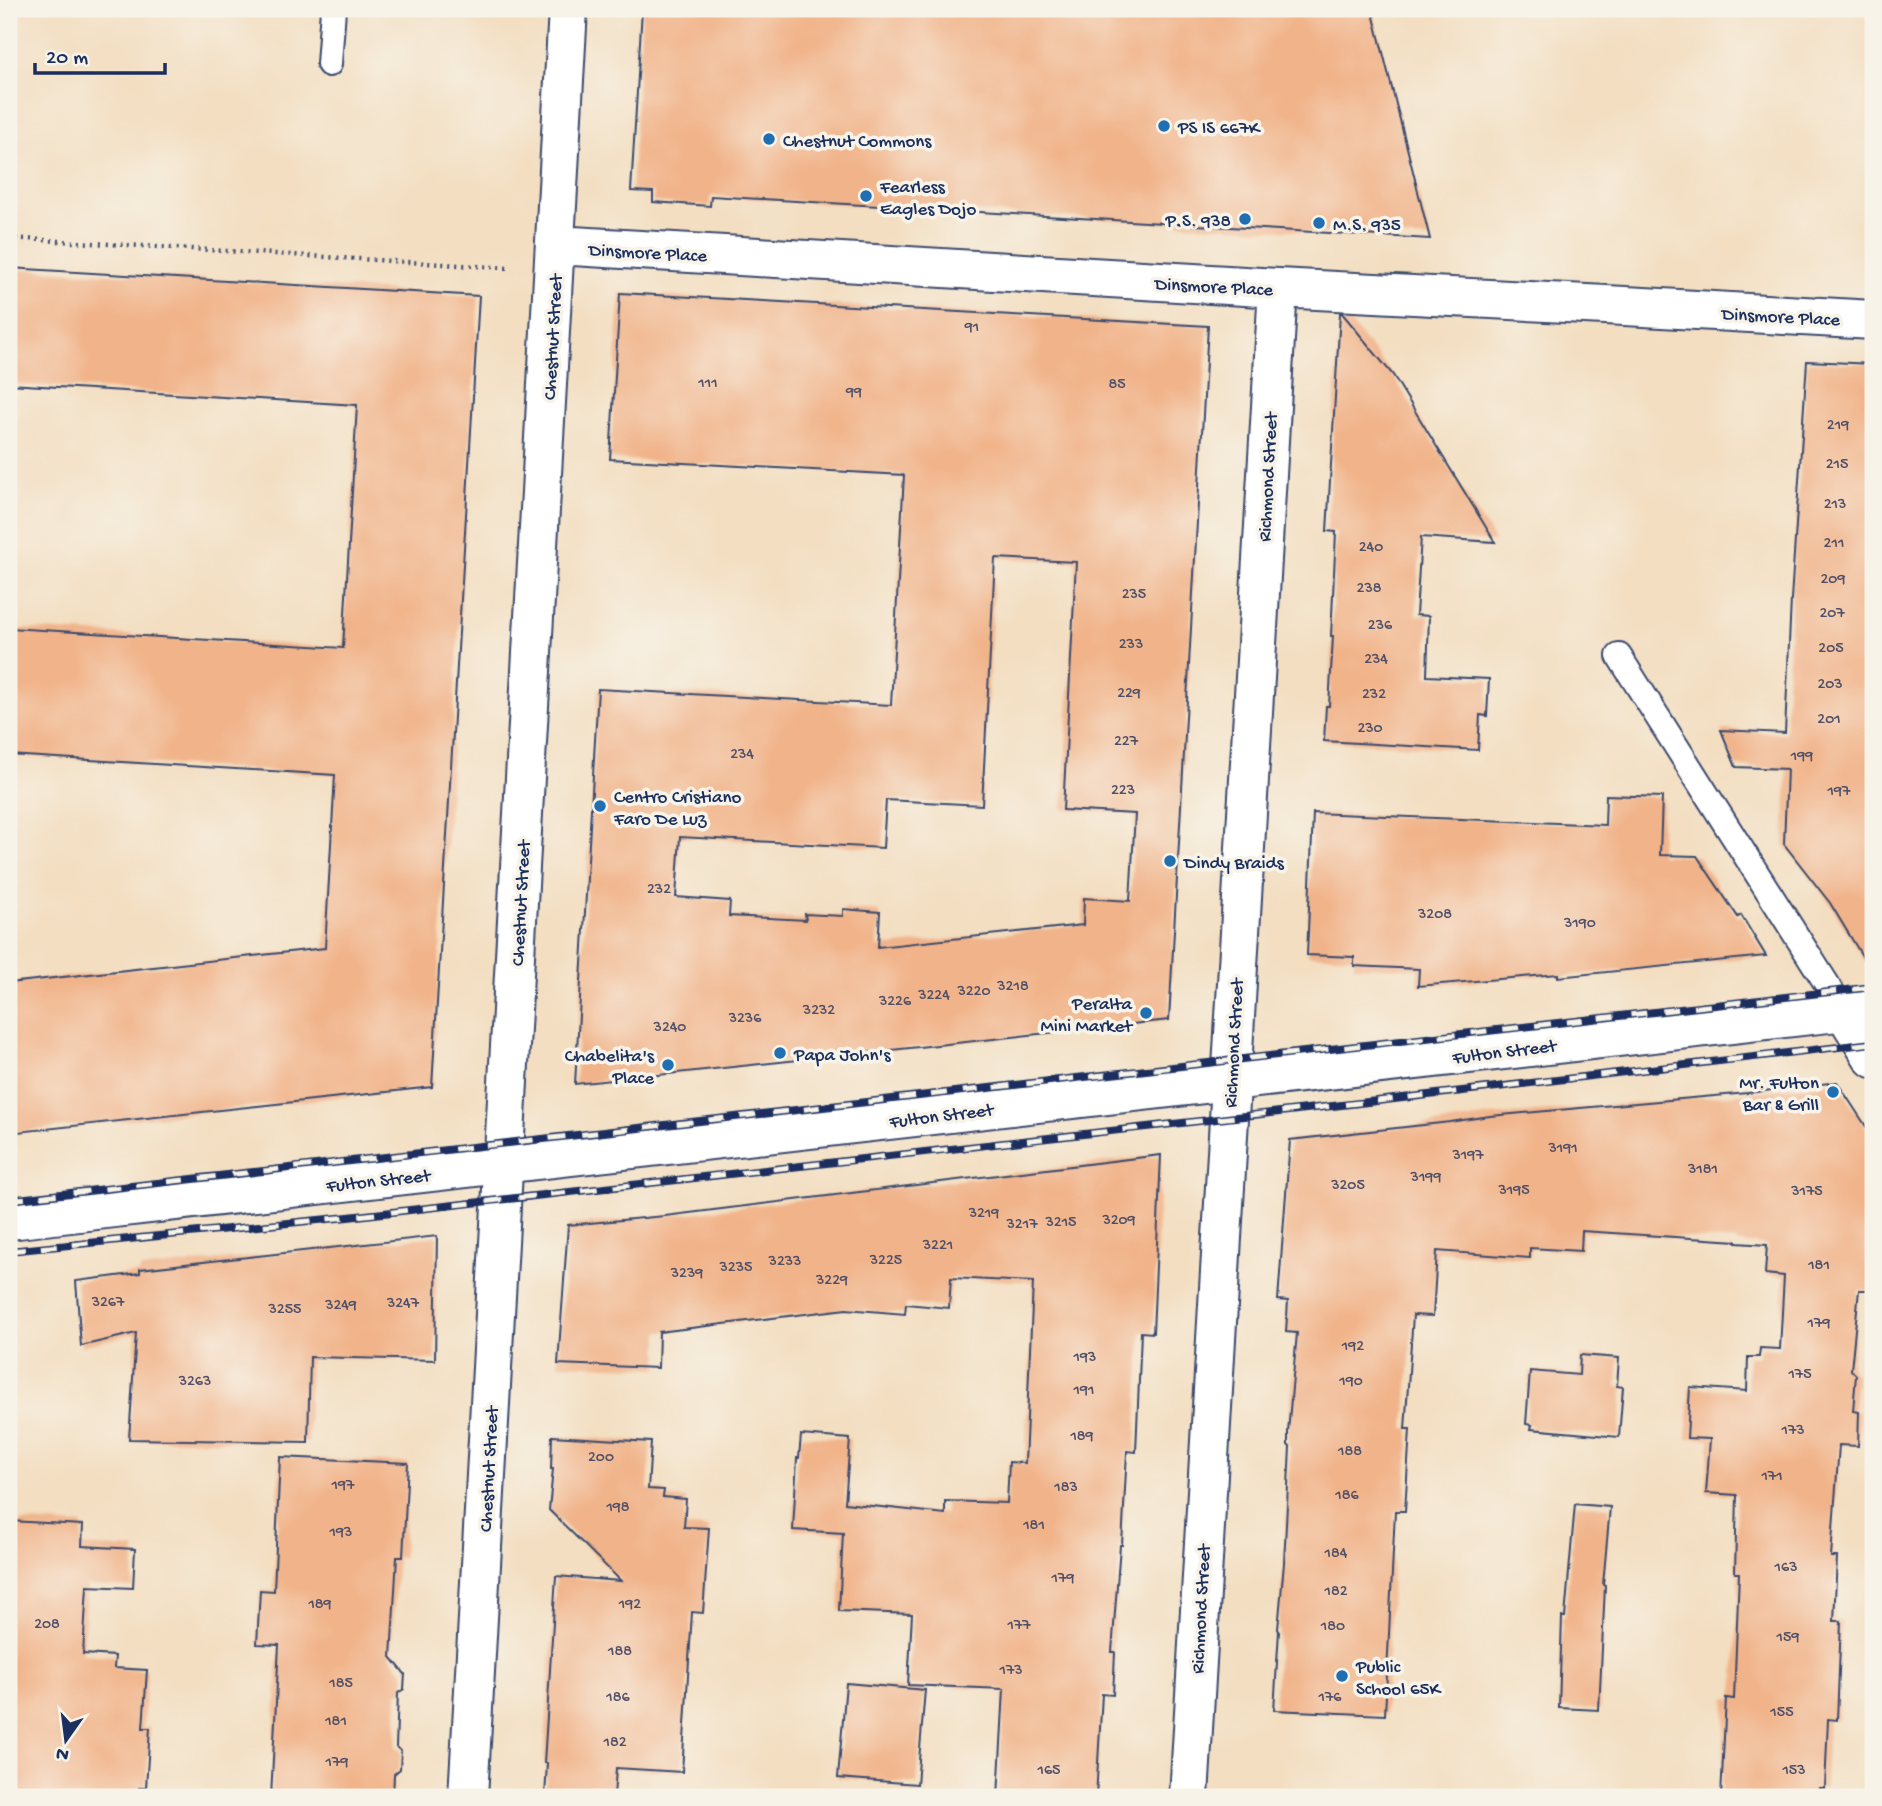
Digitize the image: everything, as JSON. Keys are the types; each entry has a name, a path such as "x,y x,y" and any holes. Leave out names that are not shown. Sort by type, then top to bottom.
{"street":[{"name":"Chestnut Street","path":"468,1797 568,9"},
{"name":"Dinsmore Place","path":"556,246 1873,320"},
{"name":"Richmond Street","path":"1188,1797 1278,288"},
{"name":"Fulton Street","path":"9,1220 1858,1009"},
{"path":"1858,1009 1873,1058"}],"lane":[{"path":"329,64 333,9"},
{"path":"1619,656 1858,1009"}],"path":[{"path":"9,238 509,268"}],"building":[{"name":"PS IS 667K","path":"642,9 1372,9 1430,239 711,196 710,206 653,202 653,192 631,191"},
{"path":"9,268 479,296 432,1087 9,1133 9,983 325,948 335,775 9,755 9,628 343,648 357,405 9,384"},
{"path":"620,293 1208,326 1169,1020 575,1084 598,689 891,705 904,475 610,459","holes":["995,558 1076,562 1063,810 1135,814 1130,901 1084,898 1083,925 878,947 880,912 843,909 843,916 805,914 806,920 729,916 730,901 676,897 680,837 883,848 886,800 982,805"]},
{"path":"1340,313 1393,375 1495,542 1421,537 1416,615 1429,616 1427,676 1489,679 1487,716 1480,715 1478,750 1324,741 1333,636 1336,532 1327,531"},
{"path":"1807,361 1873,364 1873,974 1830,903 1784,844 1787,769 1736,767 1721,730 1785,733"},
{"path":"1606,795 1662,797 1660,855 1697,856 1738,917 1741,915 1766,956 1558,977 1558,974 1418,986 1419,969 1354,966 1354,957 1307,955 1313,813 1605,825"},
{"path":"1837,1082 1873,1137 1873,1247 1870,1290 1859,1290 1851,1370 1856,1375 1853,1411 1859,1412 1858,1446 1839,1445 1831,1557 1837,1557 1834,1621 1841,1621 1837,1720 1828,1719 1825,1788 1820,1788 1819,1797 1721,1797 1726,1698 1734,1699 1739,1573 1735,1573 1737,1495 1706,1493 1710,1439 1687,1438 1690,1387 1747,1391 1748,1357 1759,1357 1760,1348 1780,1349 1784,1276 1765,1274 1767,1245 1582,1231 1581,1251 1530,1248 1530,1258 1437,1251 1433,1316 1413,1315 1405,1429 1410,1429 1405,1511 1395,1511 1385,1715 1274,1710 1290,1447 1288,1432 1297,1333 1286,1332 1288,1301 1278,1300 1290,1140 1490,1116 1748,1093"},
{"path":"1161,1155 1153,1333 1141,1332 1136,1452 1127,1451 1112,1652 1115,1652 1113,1695 1102,1694 1096,1797 998,1797 1004,1689 908,1685 912,1614 839,1611 843,1533 793,1530 797,1458 801,1435 850,1439 845,1503 945,1514 945,1501 1007,1503 1009,1462 1025,1463 1033,1282 951,1278 949,1308 906,1304 905,1314 846,1309 659,1332 658,1368 558,1364 568,1225 665,1216"},
{"path":"437,1236 435,1360 310,1357 308,1442 129,1439 136,1333 81,1346 76,1281 140,1273 140,1269"},
{"path":"1580,1355 1619,1358 1617,1386 1623,1387 1619,1437 1531,1429 1532,1425 1526,1424 1530,1371 1579,1375"},
{"path":"552,1436 651,1442 648,1489 664,1490 663,1497 686,1499 684,1527 709,1528 703,1613 692,1612 682,1772 616,1768 614,1797 545,1797 547,1763 544,1763 556,1576 621,1581 549,1510 553,1469"},
{"path":"280,1457 408,1463 403,1557 397,1557 391,1657 405,1674 404,1689 398,1693 396,1747 401,1751 400,1769 394,1774 393,1797 271,1797 279,1645 257,1644 260,1590 274,1591"},
{"path":"1575,1504 1610,1507 1603,1585 1599,1710 1559,1708 1562,1617 1565,1617"},
{"path":"9,1521 83,1525 82,1546 135,1549 133,1588 87,1586 83,1654 115,1656 114,1668 147,1670 143,1728 150,1728 146,1788 139,1788 138,1797 9,1797"},
{"path":"846,1683 925,1690 917,1784 838,1778"}],"railway":[{"path":"9,1200 1873,987"},
{"path":"9,1251 348,1217 1873,1043"}],"place":[{"name":"PS IS 667K","path":"1164,126"},
{"name":"Chestnut Commons","path":"769,139"},
{"name":"Fearless Eagles Dojo","path":"866,196"},
{"name":"P.S. 938","path":"1245,219"},
{"name":"M.S. 935","path":"1319,223"},
{"name":"Centro Cristiano Faro De Luz","path":"600,806"},
{"name":"Dindy Braids","path":"1170,861"},
{"name":"Peralta Mini Market","path":"1146,1013"},
{"name":"Papa John's","path":"780,1053"},
{"name":"Chabelita's Place","path":"668,1065"},
{"name":"Mr. Fulton Bar & Grill","path":"1833,1092"},
{"name":"Public School 65K","path":"1342,1676"}]}
